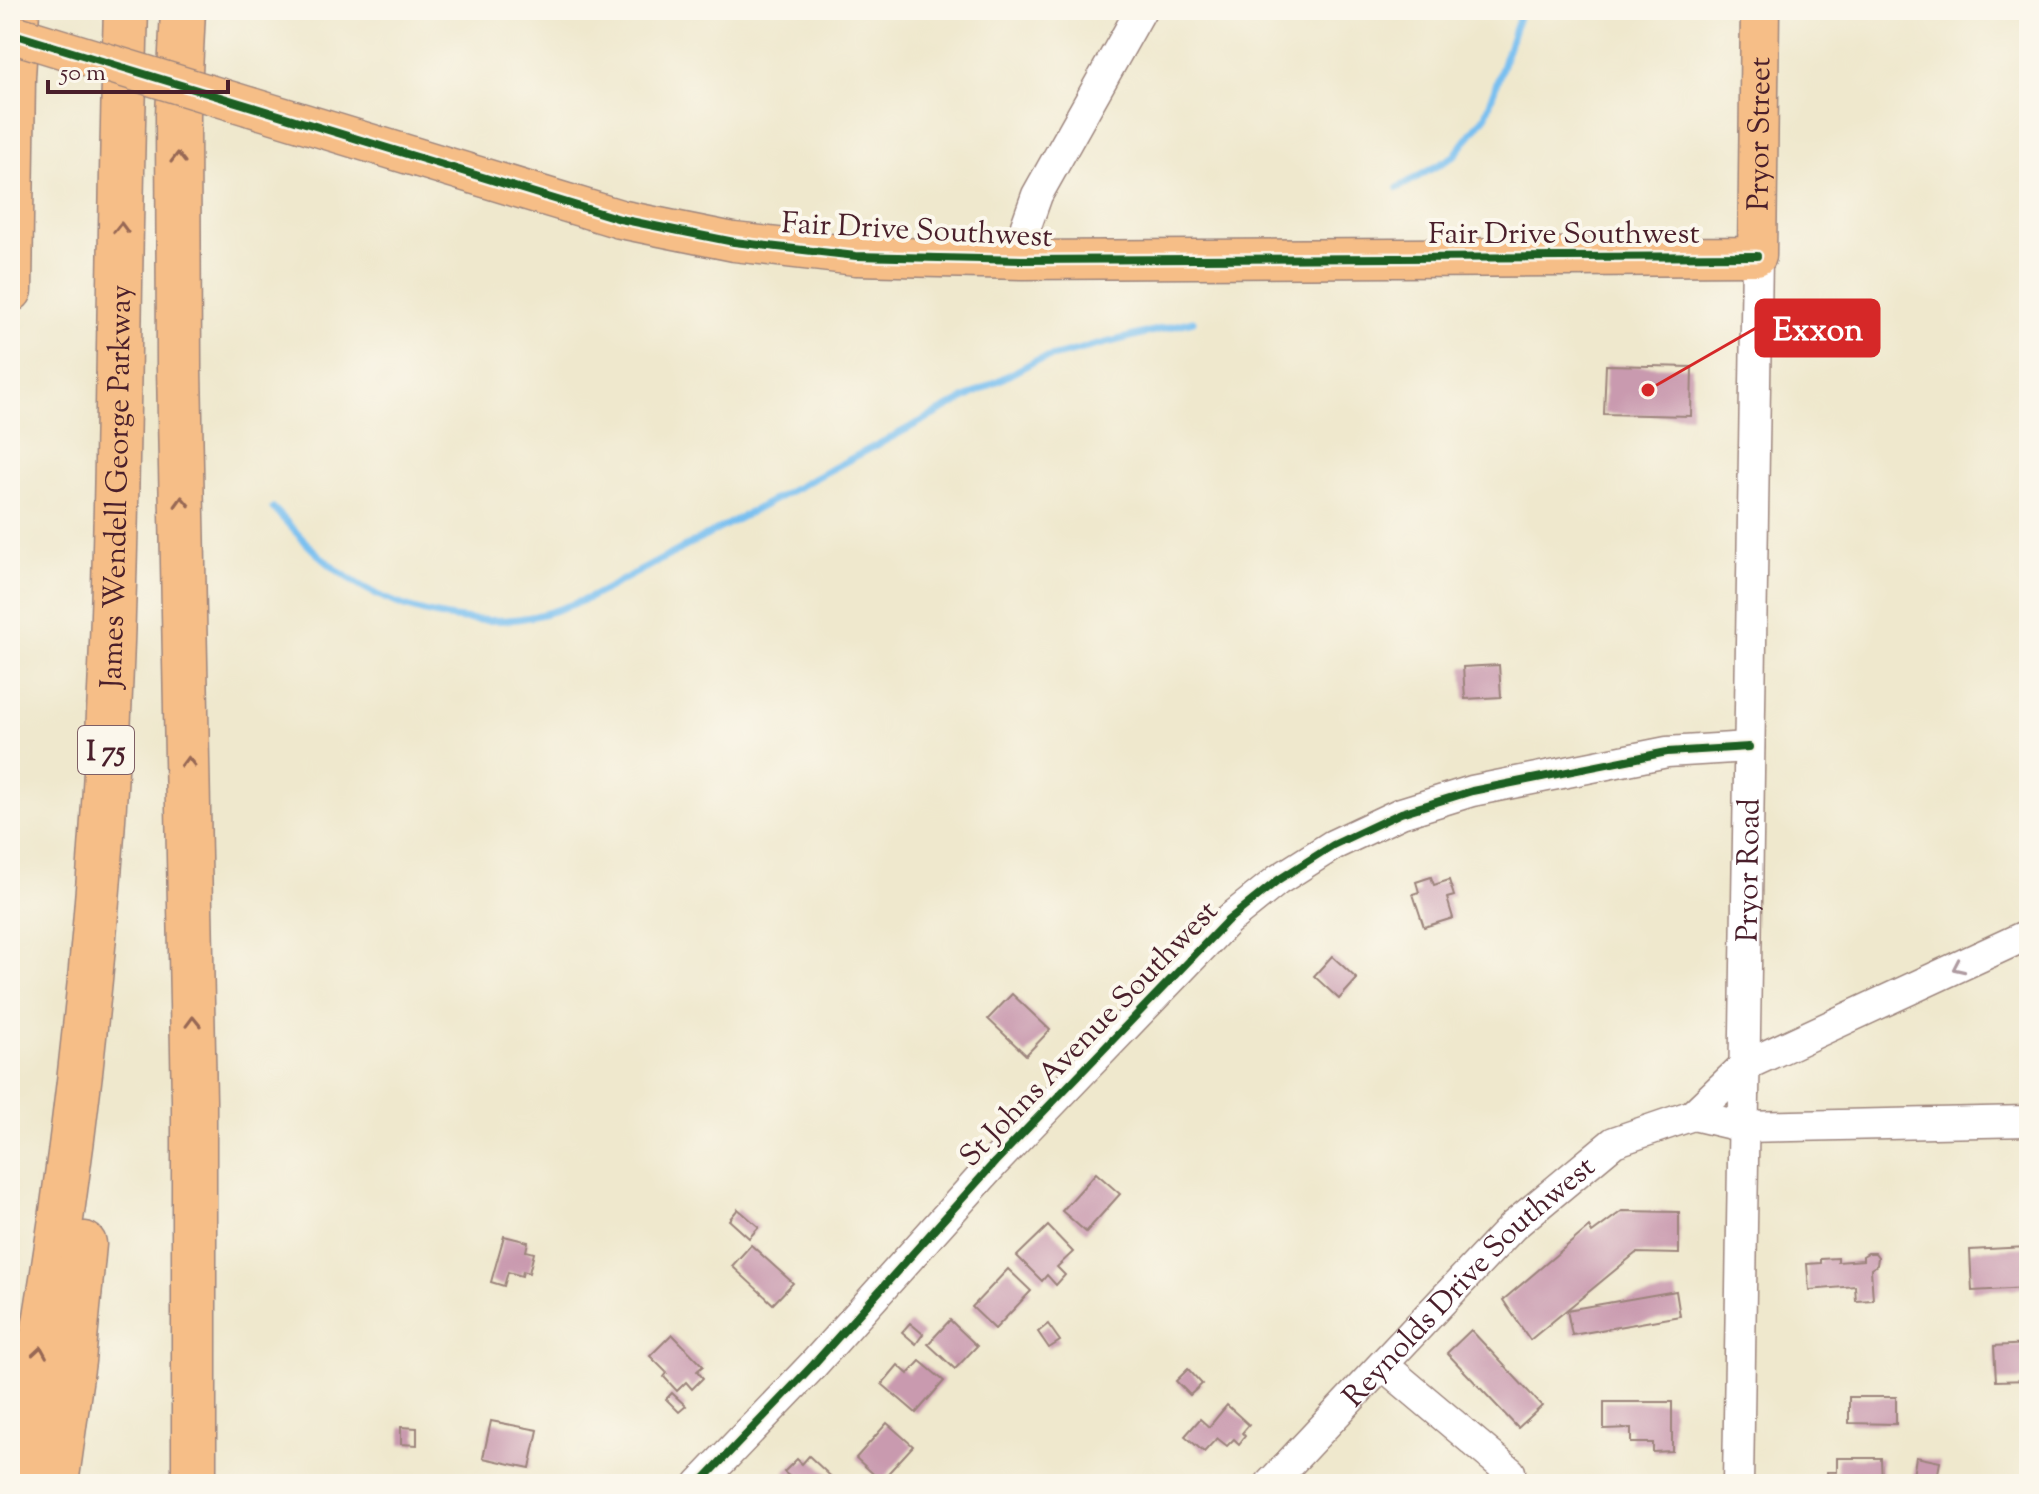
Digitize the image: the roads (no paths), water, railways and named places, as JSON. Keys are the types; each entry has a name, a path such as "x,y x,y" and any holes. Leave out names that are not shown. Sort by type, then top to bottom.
{"highway":[{"path":"10,290 17,10"},
{"name":"James Wendell George Parkway","path":"16,1484 76,1114 102,834 111,625 126,10"},
{"path":"183,10 178,115 179,368 194,1100 194,1484"},
{"path":"56,1484 73,1361 86,1222 102,834"},
{"path":"194,1100 220,1484"}],"main road":[{"name":"Pryor Street","path":"1757,256 1760,10"},
{"name":"Fair Drive Southwest","path":"10,33 620,219 734,242 856,256 1022,260 1757,256"}],"street":[{"path":"1022,260 1026,226 1037,195 1141,10"},
{"name":"Pryor Road","path":"1738,1484 1757,256"},
{"name":"St Johns Avenue Southwest","path":"699,1484 813,1365 995,1162 1227,921 1278,880 1333,845 1401,813 1472,791 1667,752 1749,747"},
{"path":"1693,1115 1744,1066 2029,934"},
{"path":"1693,1115 1744,1127 2029,1121"},
{"name":"Reynolds Drive Southwest","path":"1270,1484 1513,1226 1614,1142 1693,1115"},
{"path":"1383,1365 1510,1472 1509,1484"}],"waterway":[{"path":"1398,188 1454,156 1486,115 1521,10"},
{"path":"273,508 341,573 387,599 438,615 465,619 491,621 527,618 589,598 1035,361 1193,321"}],"place":[{"name":"Exxon","path":"1648,390"}]}
